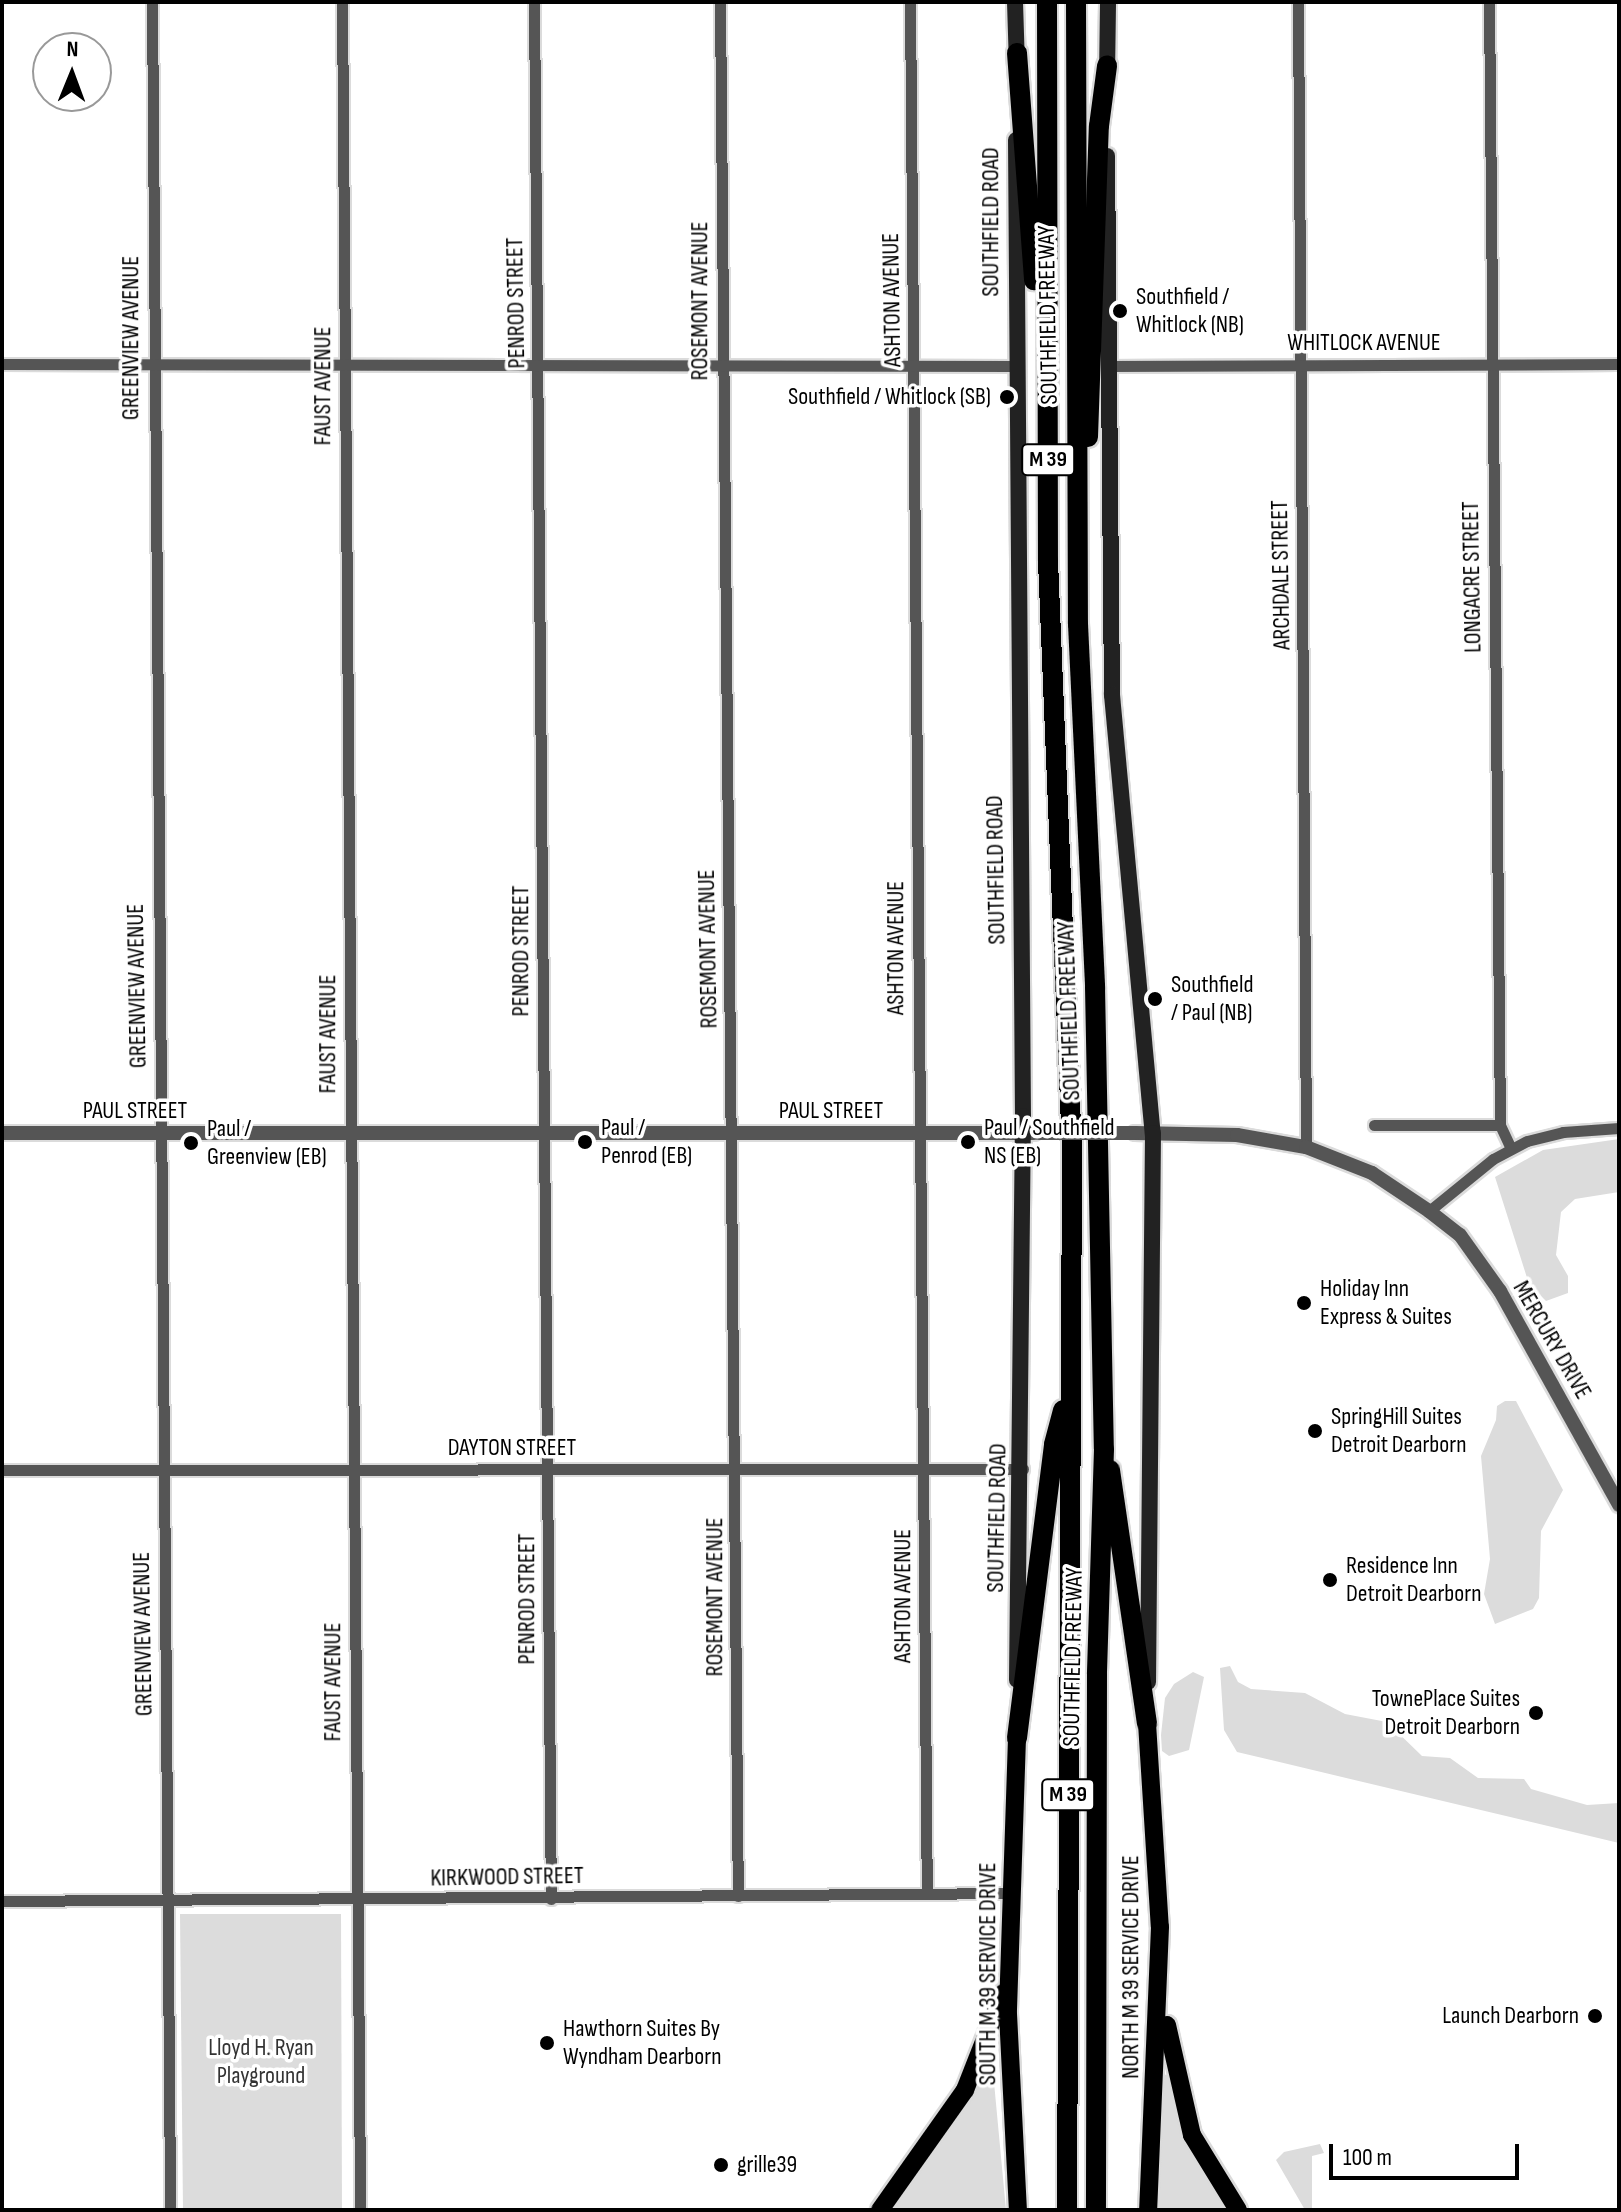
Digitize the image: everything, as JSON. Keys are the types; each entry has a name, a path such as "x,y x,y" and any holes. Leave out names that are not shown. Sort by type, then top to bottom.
{"highway":[{"name":"SOUTHFIELD FREEWAY","path":"1047,2 1048,474 1072,1152 1067,2210"},
{"name":"SOUTHFIELD FREEWAY","path":"1076,2 1072,179 1078,532 1095,987 1104,1449 1097,1705 1096,2210"},
{"path":"1017,53 1048,474"},
{"path":"1078,532 1087,480 1099,126 1107,66"},
{"path":"1017,1738 1054,1444 1071,1380"},
{"path":"1104,1449 1118,1500 1147,1723"}],"main road":[{"name":"SOUTHFIELD ROAD","path":"1015,2 1015,366 1031,1133 1017,1738"},
{"path":"1108,2 1112,695 1153,1133 1147,1723"},
{"name":"NORTH M 39 SERVICE DRIVE","path":"1147,1723 1160,1927 1148,2210"},
{"name":"SOUTH M 39 SERVICE DRIVE","path":"1017,1738 1010,1959 1018,2210"},
{"path":"1160,1927 1179,2092 1202,2155 1238,2210"},
{"path":"880,2210 977,2067 1010,1959"}],"street":[{"name":"GREENVIEW AVENUE","path":"152,2 170,2210"},
{"name":"FAUST AVENUE","path":"342,2 360,2210"},
{"name":"PENROD STREET","path":"534,2 551,1899"},
{"name":"ROSEMONT AVENUE","path":"720,2 738,1896"},
{"name":"ASHTON AVENUE","path":"910,2 927,1894"},
{"name":"ARCHDALE STREET","path":"1298,2 1306,1147"},
{"name":"LONGACRE STREET","path":"1489,2 1500,1125 1511,1149"},
{"path":"2,364 1015,366"},
{"name":"WHITLOCK AVENUE","path":"1108,366 1619,364"},
{"path":"1374,1125 1500,1125"},
{"path":"1429,1211 1511,1149 1563,1132 1619,1128"},
{"name":"PAUL STREET","path":"2,1133 920,1132 1237,1135 1306,1147 1372,1173 1429,1211"},
{"name":"MERCURY DRIVE","path":"1429,1211 1460,1235 1500,1291 1619,1505"},
{"name":"DAYTON STREET","path":"2,1470 1023,1469"},
{"name":"KIRKWOOD STREET","path":"2,1901 357,1901 1013,1893"}],"green space":[{"path":"1619,1139 1619,1192 1575,1199 1561,1212 1556,1255 1568,1276 1568,1293 1546,1301 1529,1284 1495,1177 1543,1150"},
{"path":"1505,1401 1516,1401 1563,1490 1541,1531 1539,1598 1533,1609 1495,1624 1484,1594 1490,1559 1481,1456 1496,1420 1497,1406"},
{"path":"1230,1666 1238,1682 1251,1689 1305,1693 1345,1714 1387,1722 1422,1756 1450,1758 1478,1778 1524,1779 1531,1789 1587,1805 1619,1803 1619,1843 1237,1752 1224,1730 1220,1668"},
{"path":"1193,1672 1204,1677 1189,1750 1169,1756 1162,1751 1165,1698 1174,1684"},
{"name":"Lloyd H. Ryan Playground","path":"180,1914 341,1914 342,2209 183,2210"},
{"path":"992,2061 1006,2210 889,2210 929,2155"},
{"path":"1169,2074 1180,2114 1233,2210 1159,2210 1164,2075"},
{"path":"1320,2144 1324,2153 1312,2156 1312,2210 1305,2210 1276,2160 1284,2152"}],"place":[{"name":"Southfield / Whitlock (NB)","path":"1120,311"},
{"name":"Southfield / Whitlock (SB)","path":"1007,397"},
{"name":"Southfield / Paul (NB)","path":"1155,999"},
{"name":"Paul / Penrod (EB)","path":"585,1142"},
{"name":"Paul / Southfield NS (EB)","path":"968,1142"},
{"name":"Paul / Greenview (EB)","path":"191,1143"},
{"name":"Holiday Inn Express & Suites","path":"1304,1303"},
{"name":"SpringHill Suites Detroit Dearborn","path":"1315,1431"},
{"name":"Residence Inn Detroit Dearborn","path":"1330,1580"},
{"name":"TownePlace Suites Detroit Dearborn","path":"1536,1713"},
{"name":"Launch Dearborn","path":"1595,2016"},
{"name":"Hawthorn Suites By Wyndham Dearborn","path":"547,2043"},
{"name":"grille39","path":"721,2165"}]}
